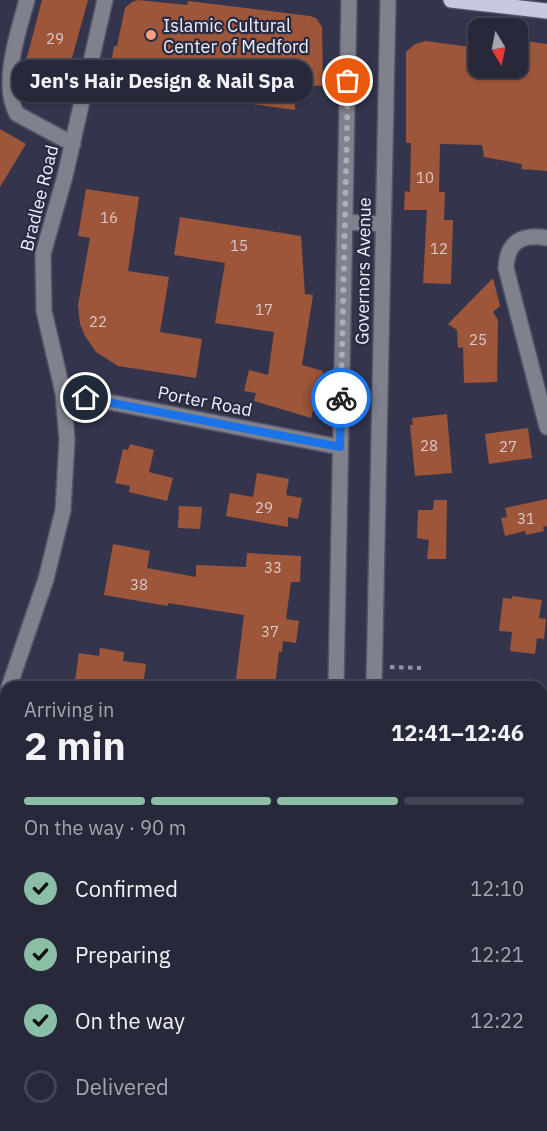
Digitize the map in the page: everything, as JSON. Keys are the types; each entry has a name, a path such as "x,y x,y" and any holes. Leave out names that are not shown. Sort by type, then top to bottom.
{"main road":[{"path":"451,0 547,11"}],"street":[{"path":"27,0 3,75 11,106 17,114 73,144"},
{"name":"Bradlee Road","path":"11,681 46,579 63,510 67,440 63,393 44,311 43,254 73,144 105,0"},
{"name":"Governors Avenue","path":"336,681 349,0"},
{"name":"Governors Avenue","path":"374,681 388,0"},
{"path":"345,222 383,224"},
{"path":"547,238 537,236 518,240 508,252 506,268 547,427"},
{"name":"Porter Road","path":"63,393 340,447"}],"path":[{"path":"375,666 421,668"}],"building":[{"path":"42,0 88,0 64,87 22,76"},
{"path":"138,0 187,5 188,1 316,18 322,27 323,86 295,85 295,110 225,100 228,70 179,63 176,91 117,84 119,69 112,58 114,46 117,46 125,8"},
{"path":"426,41 468,47 468,78 528,78 528,41 547,44 547,171 521,169 522,164 484,157 482,145 440,144 439,192 445,192 444,220 453,220 451,284 423,283 427,210 404,210 405,191 410,192 411,143 406,143 406,52 415,44"},
{"path":"0,129 26,144 0,187"},
{"path":"86,189 139,197 128,271 169,277 160,332 202,339 196,378 118,366 96,352 85,336 80,324 78,305 90,238 78,236"},
{"path":"180,217 301,236 305,294 313,295 302,365 323,371 311,418 254,401 256,393 244,391 249,370 268,375 274,332 215,323 225,263 174,255"},
{"path":"493,278 500,306 493,312 498,320 497,382 464,383 463,347 458,348 457,330 448,324"},
{"path":"447,414 452,473 415,476 410,425 413,425 412,418"},
{"path":"528,428 532,458 489,464 485,434"},
{"path":"130,444 154,450 149,472 173,478 167,501 129,492 130,486 115,483 123,449 128,450"},
{"path":"257,473 289,479 286,495 302,498 298,519 288,517 288,527 226,516 230,493 253,497"},
{"path":"547,499 547,526 543,527 544,531 526,535 525,531 505,536 501,518 507,517 505,508"},
{"path":"434,500 447,500 446,559 427,559 429,540 417,538 418,510 433,510"},
{"path":"179,506 202,507 200,529 178,528"},
{"path":"113,544 150,551 147,568 196,577 196,565 246,567 247,553 301,556 300,582 291,582 286,619 299,621 296,643 283,641 282,652 279,651 276,681 236,681 244,615 168,603 168,606 104,595"},
{"path":"512,596 542,600 539,618 546,619 544,639 537,638 535,654 510,651 512,632 499,631 503,598 512,599"},
{"path":"100,648 124,652 123,661 146,664 144,681 75,681 79,653 99,656"}],"way so far":[{"path":"341,398 348,81"}],"place":[{"name":"Islamic Cultural Center of Medford","path":"151,35"},
{"name":"Jen's Hair Design & Nail Spa","path":"348,81"}],"route":[{"path":"86,398 340,447 341,398"}]}
